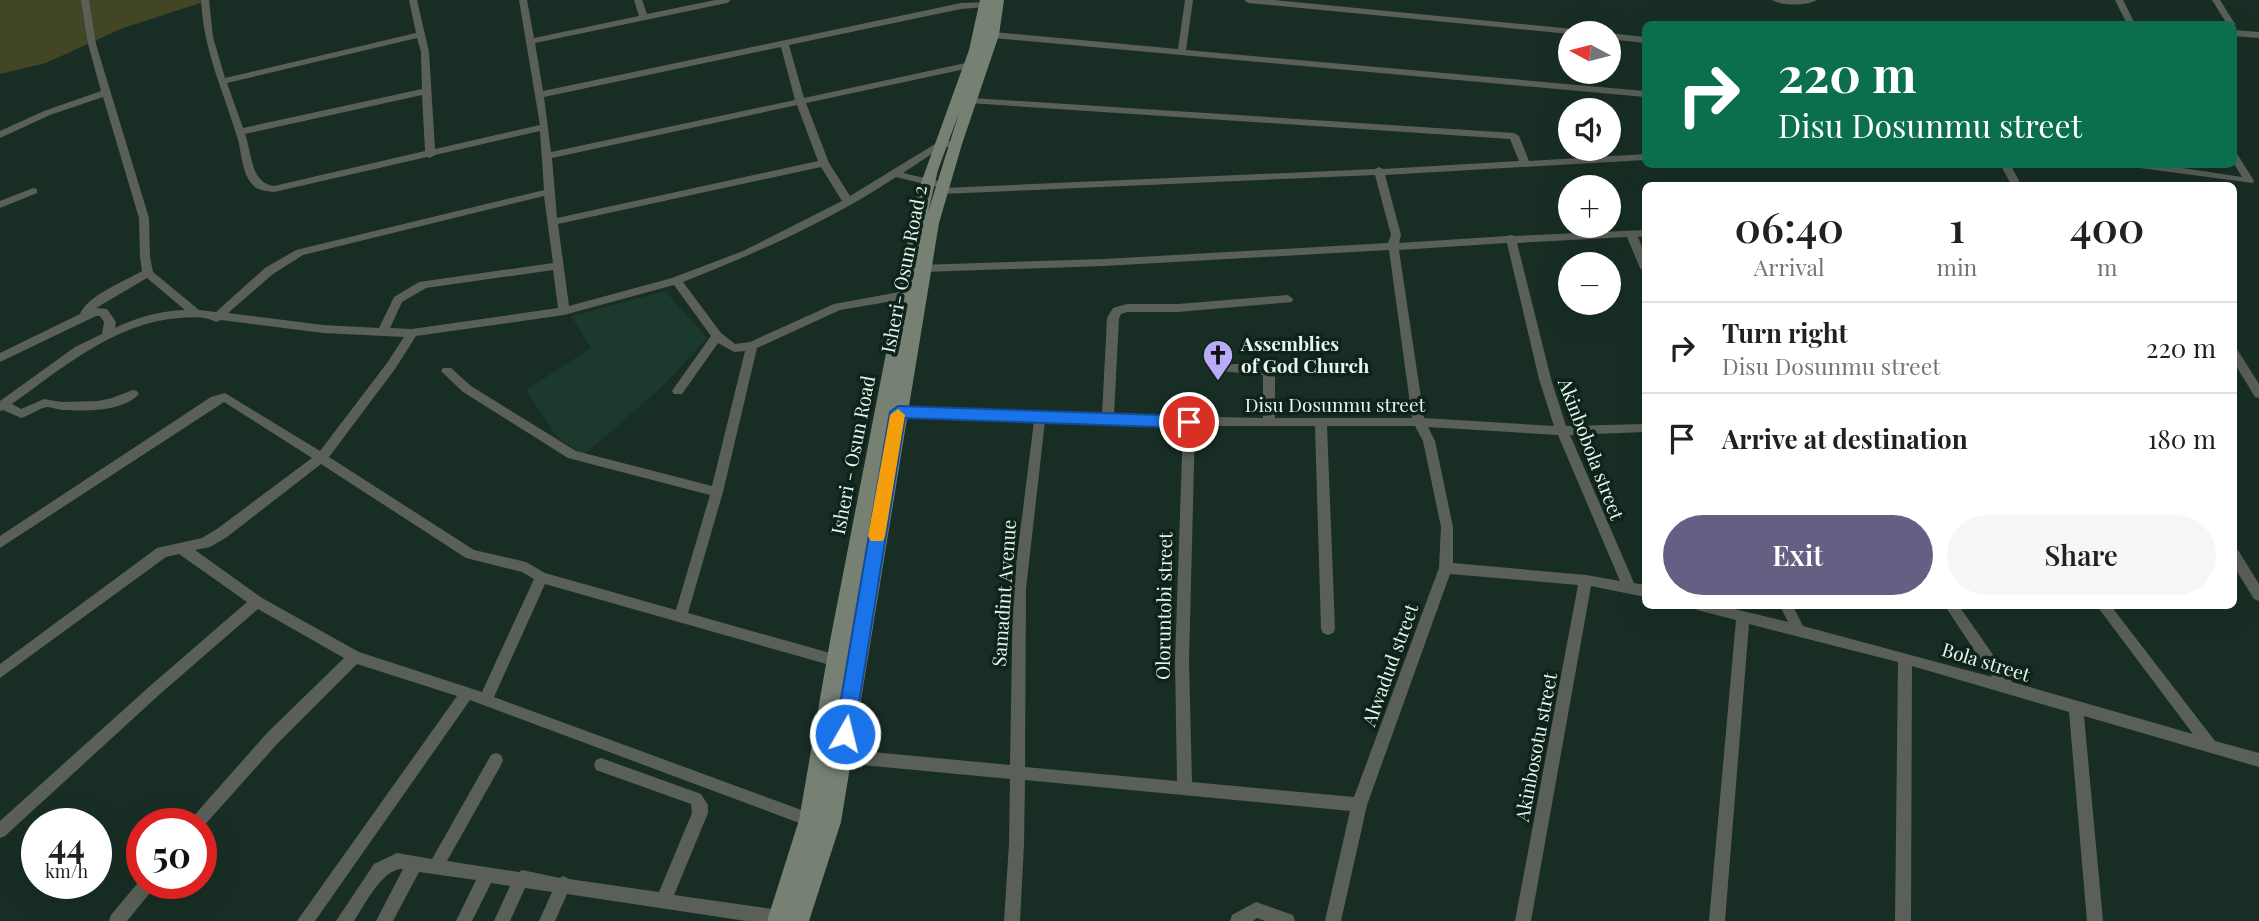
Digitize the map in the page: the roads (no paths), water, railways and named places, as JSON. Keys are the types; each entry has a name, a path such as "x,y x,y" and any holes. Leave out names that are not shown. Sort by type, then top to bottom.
{"main road":[{"name":"Isheri- Osun Road 2","path":"798,921 830,822 937,186 947,144 972,101 993,35 990,1"},
{"path":"947,144 990,1"},
{"name":"Isheri - Osun Road","path":"778,919 810,820 836,661 905,295 937,186"}],"street":[{"path":"85,0 92,44 105,93 144,218 148,273 196,313"},
{"path":"205,0 208,45 240,132 252,174 256,183 264,188 430,155 545,127"},
{"path":"413,0 428,91 430,155"},
{"path":"523,0 545,127 556,266 564,311"},
{"path":"638,0 644,18"},
{"path":"531,41 727,0"},
{"path":"1182,50 1189,0"},
{"path":"1248,0 1558,30"},
{"path":"1776,0 1813,0"},
{"path":"2119,0 2129,21"},
{"path":"2216,0 2229,21"},
{"path":"540,95 785,45 962,3 990,1"},
{"path":"2237,31 2256,35 2259,43"},
{"path":"993,35 1642,94"},
{"path":"222,81 421,36"},
{"path":"1621,37 1642,40"},
{"path":"785,45 800,101 824,163 848,202"},
{"path":"547,156 970,65"},
{"path":"240,132 428,91"},
{"path":"0,135 47,113 105,93"},
{"path":"972,101 1514,136 1525,163"},
{"path":"1,406 53,366 108,334 139,321 163,315 196,313 216,318 382,333 412,332 564,311 676,281 747,253 848,202 947,144"},
{"path":"895,174 937,186 1291,177 1642,157"},
{"path":"2237,160 2254,183"},
{"path":"553,222 824,163"},
{"path":"2158,168 2254,183"},
{"name":"Alwadud street","path":"1333,921 1359,805 1446,568 1447,527 1429,441 1419,422 1394,245 1396,235 1379,170"},
{"path":"0,205 33,191"},
{"path":"216,318 269,271 300,252 549,192"},
{"path":"1632,233 1642,260"},
{"path":"923,268 1073,266 1511,238 1642,233"},
{"name":"Akinbobola street","path":"1511,238 1545,379 1562,431 1629,587"},
{"path":"382,333 398,300 423,285 556,266"},
{"path":"83,316 96,302 148,273"},
{"path":"676,281 717,337 734,348 752,346 838,307 905,295"},
{"path":"1108,420 1114,318 1117,311 1127,308 1178,308 1288,299"},
{"path":"0,358 94,312 103,312 110,322 108,334"},
{"path":"0,672 162,552 205,544 322,457 391,366 412,332"},
{"path":"678,391 717,337"},
{"path":"681,615 717,492 752,346"},
{"path":"2237,358 2259,394"},
{"path":"1223,368 1263,370 1269,373 1269,422"},
{"path":"447,371 467,389 572,455 717,492"},
{"path":"1,406 21,414 44,402 60,407 69,404 88,407 112,404 133,394"},
{"path":"0,543 215,400 225,397 471,554 526,567 541,577 836,661"},
{"name":"Disu Dosunmu street","path":"898,412 1189,422 1419,422 1562,431 1642,428"},
{"name":"Samadint Avenue","path":"1012,921 1018,859 1015,772 1018,610 1040,417"},
{"name":"Oloruntobi street","path":"1185,790 1181,661 1189,422"},
{"path":"1321,422 1328,629"},
{"path":"180,547 257,602 355,657 467,693 810,820"},
{"path":"2237,560 2259,595"},
{"path":"1446,568 1586,580 1642,590"},
{"path":"486,700 541,577"},
{"name":"Akinbosotu street","path":"1523,921 1586,580"},
{"path":"0,831 155,690 257,602"},
{"name":"Bola street","path":"1714,609 1905,658 2257,759"},
{"path":"1788,609 1798,629"},
{"path":"1954,609 2008,689"},
{"path":"2106,609 2210,745"},
{"path":"1717,921 1743,616"},
{"path":"209,808 242,768 355,657"},
{"path":"1903,921 1905,658"},
{"path":"306,921 467,693"},
{"path":"2076,709 2095,921"},
{"path":"841,757 1359,805"},
{"path":"2257,759 2259,775"},
{"path":"436,866 496,761"},
{"path":"601,765 696,799 700,805 700,813 664,900"},
{"path":"344,921 380,869 397,861 563,884 778,919"},
{"path":"384,921 415,863"},
{"path":"464,921 487,874"},
{"path":"502,921 522,878"},
{"path":"547,921 563,884"},
{"path":"117,921 135,899"},
{"path":"1238,921 1256,910 1287,921"}],"place":[{"name":"Assemblies of God Church","path":"1218,382"}]}
